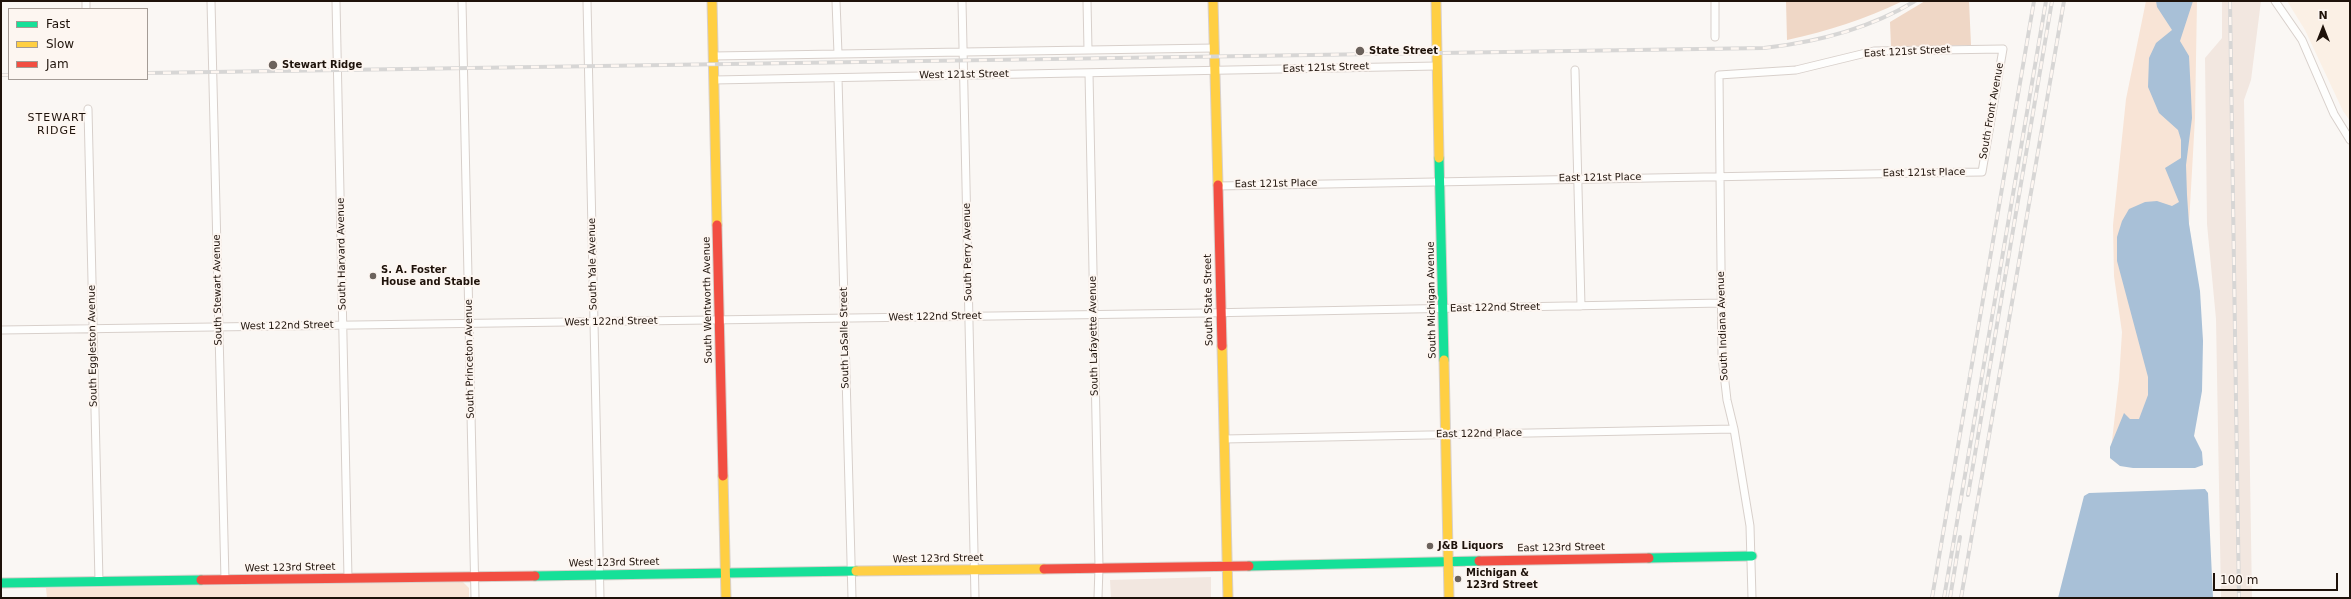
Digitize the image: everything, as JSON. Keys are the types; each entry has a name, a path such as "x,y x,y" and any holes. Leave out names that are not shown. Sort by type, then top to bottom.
{"street":[{"name":"South Stewart Avenue","path":"211,1 225,580"},
{"name":"South Harvard Avenue","path":"336,1 348,578"},
{"name":"South Princeton Avenue","path":"462,1 475,598"},
{"name":"South Yale Avenue","path":"587,1 600,598"},
{"name":"South Wentworth Avenue","path":"712,1 726,598"},
{"path":"836,1 838,54"},
{"name":"South Perry Avenue","path":"962,1 975,598"},
{"path":"1087,1 1088,50"},
{"name":"South State Street","path":"1213,1 1228,598"},
{"name":"South Michigan Avenue","path":"1436,1 1444,309 1449,598"},
{"path":"1715,1 1715,37"},
{"path":"2275,1 2302,40 2334,114 2350,140"},
{"path":"713,56 1214,48"},
{"name":"East 121st Street","path":"1719,75 1796,70 1874,51 2003,49"},
{"name":"South Front Avenue","path":"1982,172 2003,49"},
{"name":"East 121st Street","path":"1215,71 1437,66"},
{"path":"1575,70 1581,306"},
{"name":"West 121st Street","path":"714,80 1215,71"},
{"name":"South Lafayette Avenue","path":"1089,73 1099,568 1098,598"},
{"name":"South Indiana Avenue","path":"1719,75 1722,356 1727,400 1734,429 1750,526 1752,598"},
{"name":"South LaSalle Street","path":"838,78 852,598"},
{"name":"South Eggleston Avenue","path":"88,109 99,582"},
{"name":"East 121st Place","path":"1218,186 1982,172"},
{"name":"East 122nd Street","path":"1221,313 1722,303"},
{"name":"West 122nd Street","path":"1,330 1221,313"},
{"name":"East 122nd Place","path":"1224,439 1734,429"},
{"name":"East 123rd Street","path":"1227,566 1752,556"},
{"name":"West 123rd Street","path":"1,583 1227,566"}],"shaded area":[{"path":"1786,1 1903,1 1846,24 1787,40"},
{"path":"1925,1 1969,1 1971,45 1891,47 1890,22"},
{"path":"2146,1 2197,1 2195,118 2189,224 2203,341 2194,436 2203,465 2120,466 2110,458 2119,380 2122,332 2114,276 2113,225 2126,99"},
{"path":"2222,1 2261,1 2251,80 2244,100 2252,598 2221,598 2216,319 2207,224 2205,58 2222,38"},
{"path":"2287,1 2350,1 2350,121 2343,111 2305,30"},
{"path":"1211,577 1211,598 1111,598 1110,580"},
{"path":"463,582 469,588 469,598 47,598 46,588"}],"water":[{"path":"2156,1 2193,1 2180,41 2189,56 2192,118 2186,165 2187,195 2189,224 2200,291 2203,341 2202,391 2194,436 2202,452 2203,465 2195,468 2133,468 2120,466 2110,458 2110,447 2124,413 2130,419 2139,419 2148,395 2148,377 2117,261 2117,237 2122,221 2129,209 2145,202 2157,201 2172,206 2179,202 2165,168 2181,158 2181,140 2178,130 2159,113 2148,87 2149,58 2156,43 2172,30 2157,7"},
{"path":"2205,489 2208,493 2213,598 2058,598 2084,496 2089,493"}],"railway":[{"path":"148,73 1764,48 1804,42 1842,33 1880,19 1915,1"},
{"path":"1932,598 2034,1"},
{"path":"1944,598 2046,1"},
{"path":"1968,495 2052,1"},
{"path":"1961,598 2064,1"},
{"path":"2230,1 2239,598"},
{"path":"1,75 8,75"},
{"path":"1950,598 1960,537"}],"traffic: fast":[{"path":"1439,158 1444,360"},
{"path":"1649,558 1752,556"},
{"path":"1249,566 1479,561"},
{"path":"535,576 856,571"},
{"path":"1,583 201,580"}],"traffic: slow":[{"path":"712,1 717,225"},
{"path":"1213,1 1218,185"},
{"path":"1436,1 1439,158"},
{"path":"1222,346 1228,598"},
{"path":"1444,360 1449,598"},
{"path":"723,476 726,598"},
{"path":"856,571 1044,569"}],"traffic: jam":[{"path":"1218,185 1222,346"},
{"path":"717,225 723,476"},
{"path":"1479,561 1649,558"},
{"path":"1044,569 1249,566"},
{"path":"201,580 535,576"}],"place":[{"name":"State Street","path":"1360,51"},
{"name":"Stewart Ridge","path":"273,65"},
{"name":"S. A. Foster House and Stable","path":"373,276"},
{"name":"J&B Liquors","path":"1430,546"},
{"name":"Michigan & 123rd Street","path":"1458,579"}],"district":[{"name":"STEWART RIDGE","path":"57,124"}]}
